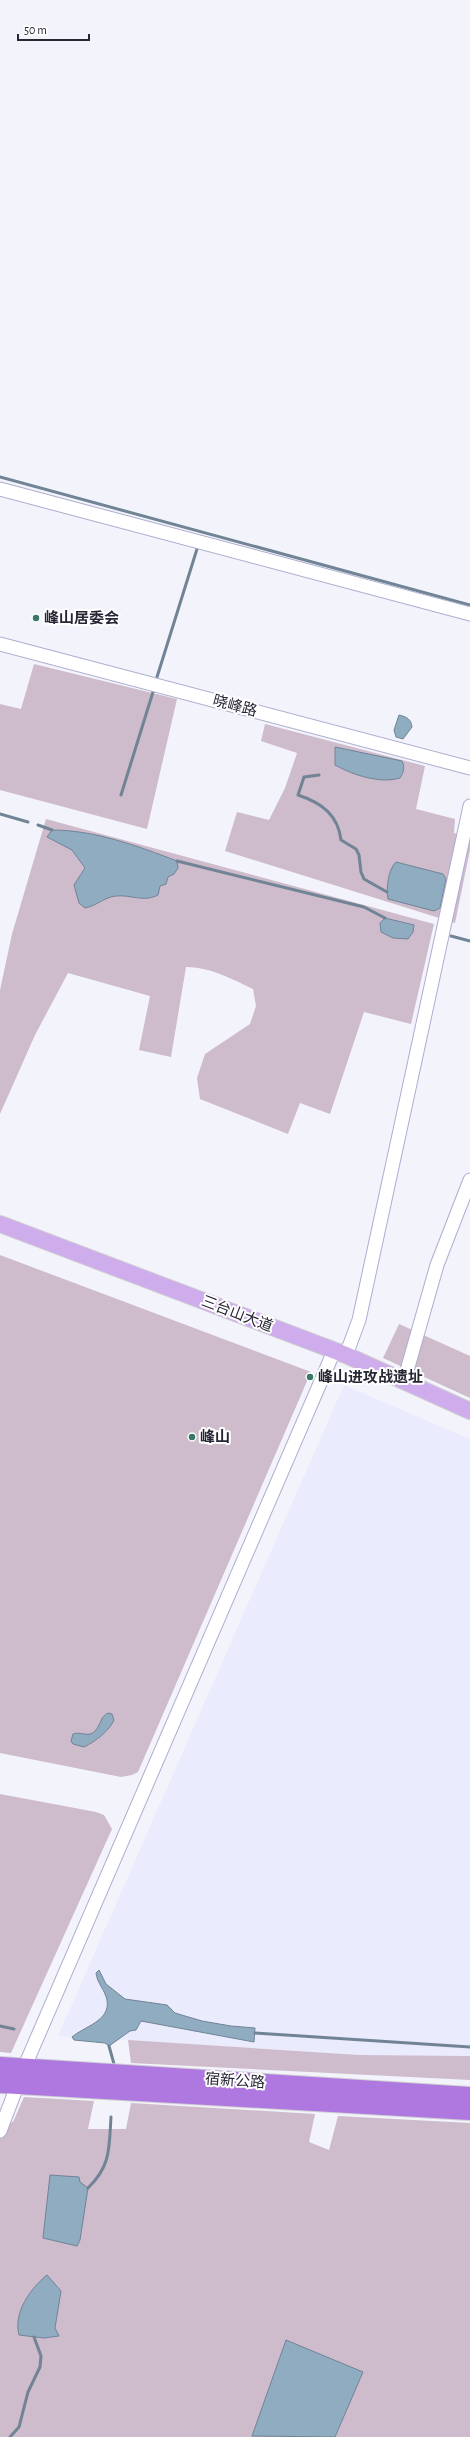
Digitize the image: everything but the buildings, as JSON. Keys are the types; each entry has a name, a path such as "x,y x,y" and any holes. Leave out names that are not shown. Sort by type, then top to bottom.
{"highway":[{"name":"宿新公路","path":"0,2066 470,2096"},
{"name":"宿新公路","path":"0,2084 470,2111"}],"main road":[{"name":"三台山大道","path":"0,1224 340,1353 470,1411"}],"street":[{"path":"0,488 470,614"},
{"name":"晓峰路","path":"0,644 470,768"},
{"path":"0,2131 24,2068 340,1353 359,1320 470,806"},
{"path":"404,1381 437,1265 470,1180"}],"shaded area":[{"path":"34,664 177,699 147,829 0,790 0,704 21,709"},
{"path":"399,715 408,719 411,722 412,727 403,739 396,737 394,730"},
{"path":"265,724 425,766 416,809 455,819 454,833 470,836 470,850 455,923 225,851 237,812 269,820 285,788 297,753 261,741"},
{"path":"335,747 402,761 404,770 400,778 392,780 367,778 358,775 335,765"},
{"path":"46,819 434,924 411,1024 364,1012 330,1114 300,1103 288,1134 200,1099 197,1078 205,1054 250,1024 256,1006 253,989 212,971 186,967 171,1057 139,1050 150,996 68,973 35,1035 0,1114 0,990 12,934"},
{"path":"52,830 84,833 116,840 177,861 178,868 174,874 168,877 166,884 160,886 158,895 146,898 115,896 85,908 79,903 74,885 85,868 72,850 47,837"},
{"path":"396,862 443,874 446,879 440,908 434,911 388,899 388,879 393,865"},
{"path":"385,918 414,925 413,932 408,939 393,938 381,932 380,923"},
{"path":"0,1255 311,1372 138,1772 132,1775 121,1777 0,1753"},
{"path":"399,1324 470,1356 470,1398 383,1358"},
{"path":"344,1385 470,1439 470,2056 359,2055 58,2036"},
{"path":"108,1713 112,1714 114,1720 102,1735 84,1747 73,1744 71,1741 73,1734 93,1733 97,1729 103,1717"},
{"path":"0,1794 96,1812 104,1815 112,1829 11,2053 0,2052"},
{"path":"99,1970 106,1984 125,1999 167,2005 175,2013 202,2021 255,2028 254,2042 141,2021 136,2030 130,2031 109,2046 105,2043 74,2040 72,2037 95,2023 105,2013 107,2000 97,1977 96,1973"},
{"path":"128,2040 359,2055 470,2056 470,2080 131,2063"},
{"path":"24,2097 94,2101 88,2129 126,2129 131,2103 315,2114 309,2142 329,2150 338,2116 470,2123 470,2437 0,2437 0,2126 13,2122"},
{"path":"50,2175 79,2177 80,2182 88,2188 80,2240 77,2246 43,2238"},
{"path":"47,2275 61,2291 55,2328 59,2336 44,2338 19,2335 18,2326 21,2309 35,2287"},
{"path":"286,2340 363,2372 335,2437 252,2436"}],"waterway":[{"path":"0,477 470,605"},
{"path":"157,677 197,549"},
{"path":"121,795 153,692"},
{"path":"319,775 304,777 298,795 307,798 327,811 336,824 341,840 356,849 359,855 361,872 364,879 387,892"},
{"path":"0,814 28,822"},
{"path":"38,825 52,830"},
{"path":"177,861 364,907 385,918"},
{"path":"451,936 470,941"},
{"path":"0,2026 14,2029"},
{"path":"255,2033 470,2047"},
{"path":"109,2046 114,2064"},
{"path":"88,2188 96,2180 105,2164 109,2147 111,2117"},
{"path":"10,2437 19,2427 28,2392 40,2367 41,2356 34,2337"}],"place":[{"name":"峰山居委会","path":"36,618"},
{"name":"峰山进攻战遗址","path":"310,1377"},
{"name":"峰山","path":"192,1437"}]}
